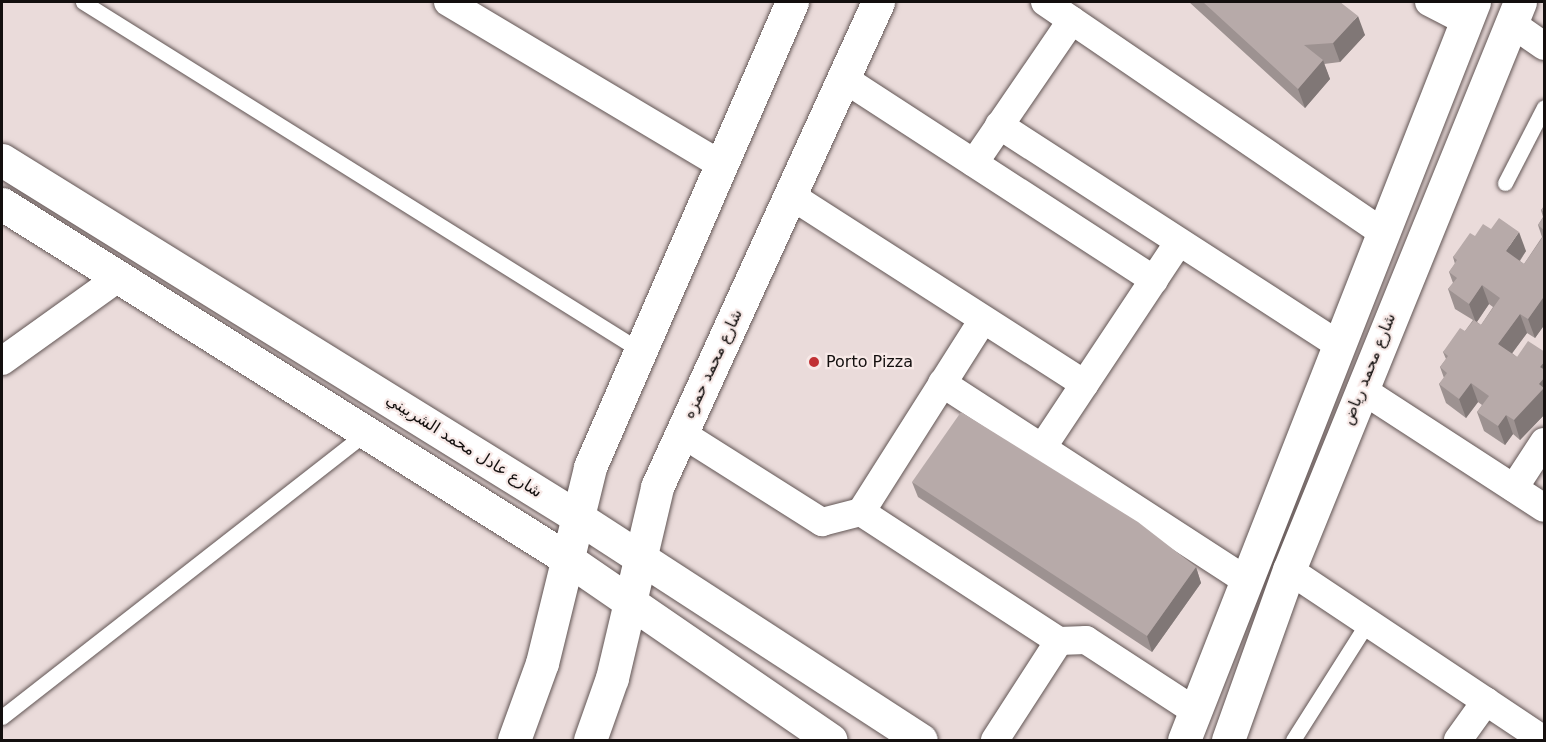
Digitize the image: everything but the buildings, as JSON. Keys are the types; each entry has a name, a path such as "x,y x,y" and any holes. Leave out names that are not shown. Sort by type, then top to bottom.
{"street":[{"path":"448,2 721,165"},
{"path":"514,741 542,663 576,516 590,467 792,2"},
{"name":"شارع محمد حمزه","path":"590,741 612,678 638,555 657,487 878,2"},
{"path":"1045,2 1382,232"},
{"path":"861,512 1059,641 1086,640 1189,726 1290,463 1470,11 1429,2"},
{"path":"1516,12 1545,46"},
{"name":"شارع محمد رياض","path":"1228,741 1294,557 1516,12"},
{"path":"974,163 1071,20"},
{"path":"843,78 1154,280"},
{"path":"999,125 1337,344"},
{"name":"شارع عادل محمد الشربيني","path":"2,160 638,555 921,741"},
{"path":"790,195 1084,384"},
{"path":"2,204 364,434 566,558 831,741"},
{"path":"1042,448 1179,242"},
{"path":"2,361 118,279"},
{"path":"681,433 822,522 861,512 983,320"},
{"path":"942,383 1245,580"},
{"path":"1361,389 1545,508"},
{"path":"1514,488 1545,442"},
{"path":"1290,463 1298,481 1317,484 1325,479"},
{"path":"1265,528 1291,528 1294,557 1368,622 1545,740"},
{"path":"995,741 1059,641"},
{"path":"1458,741 1486,701"}],"lane":[{"path":"83,2 640,351"},
{"path":"1505,183 1545,107"},
{"path":"2,717 364,434"},
{"path":"1293,741 1368,622"}],"place":[{"name":"Porto Pizza","path":"814,362"}]}
